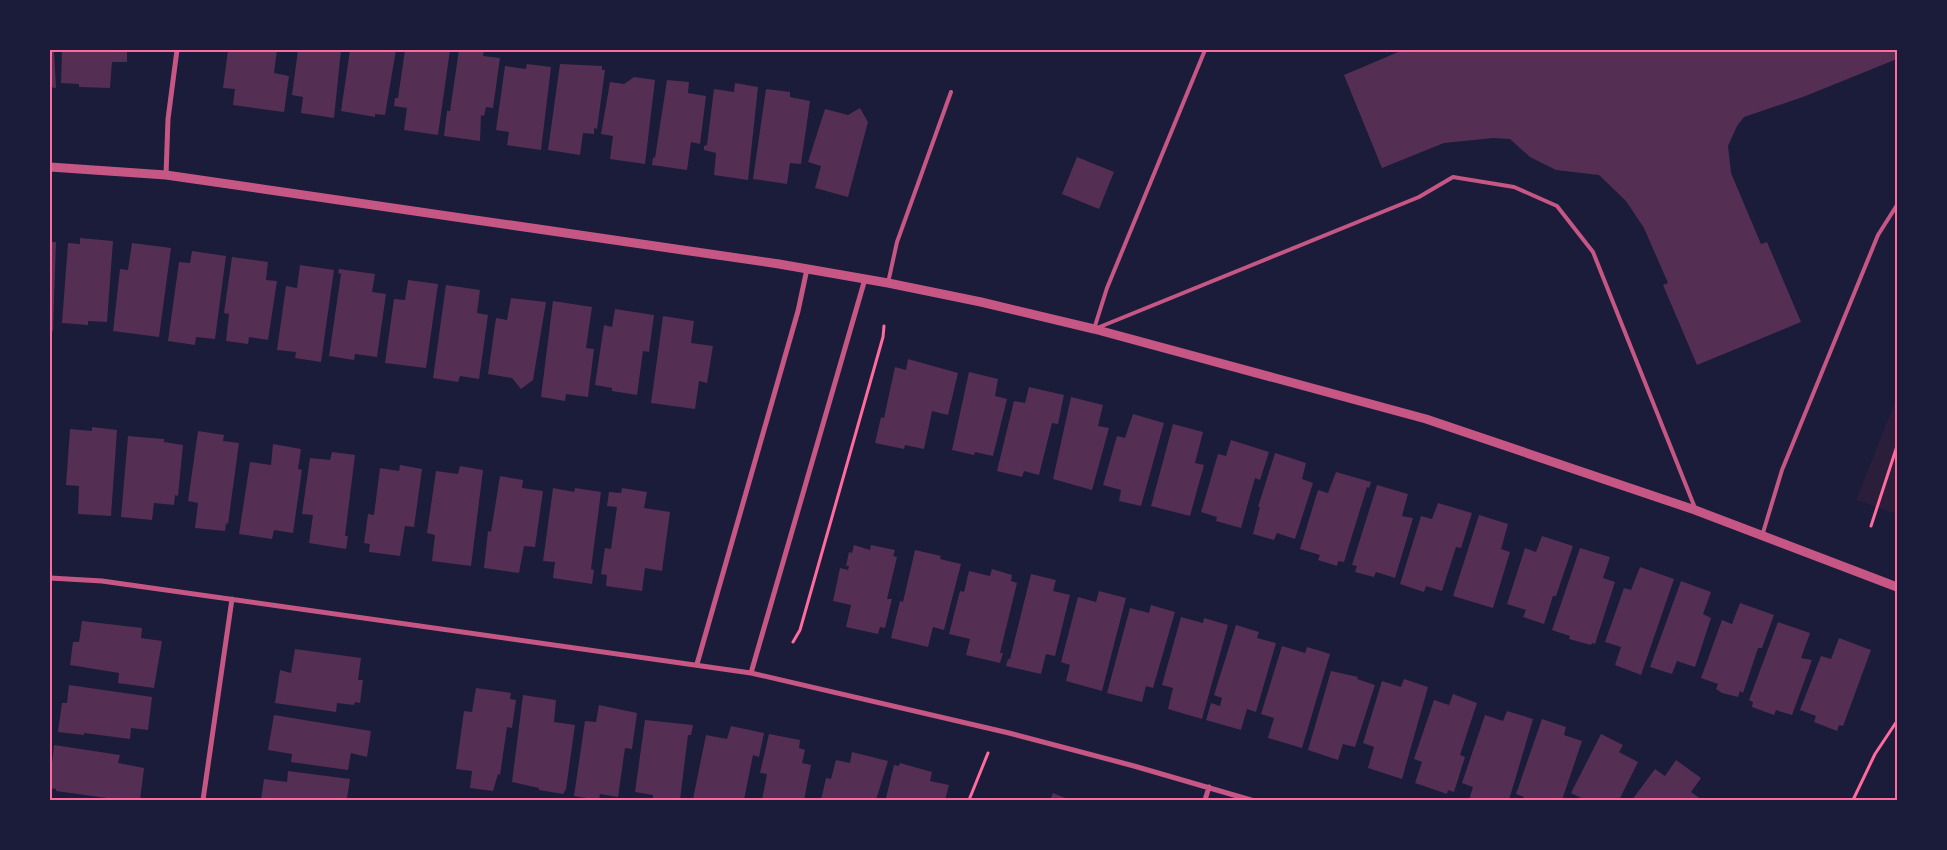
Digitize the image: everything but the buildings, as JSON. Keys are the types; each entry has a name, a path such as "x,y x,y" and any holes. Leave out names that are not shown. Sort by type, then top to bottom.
{"street":[{"path":"166,175 168,119 176,50"},
{"path":"50,167 166,175 807,269 888,283 1094,329 1426,419 1696,510 1897,587"},
{"path":"697,664 798,311 807,269"},
{"path":"751,673 865,279"},
{"path":"50,578 102,581 751,673 1000,731 1251,800"},
{"path":"203,800 232,599"},
{"path":"1205,800 1209,787"}],"lane":[{"path":"1094,329 1108,288 1205,50"},
{"path":"888,283 897,242 951,92"},
{"path":"1094,329 1419,197 1453,177 1514,187 1557,206 1593,252 1696,510"},
{"path":"1762,536 1782,470 1878,235 1897,205"}],"path":[{"path":"793,642 803,621 884,337 884,326"},
{"path":"1871,526 1897,446"},
{"path":"1853,800 1875,754 1897,721"},
{"path":"969,800 988,753"}],"shaded area":[{"path":"1897,397 1897,514 1856,500"}]}
